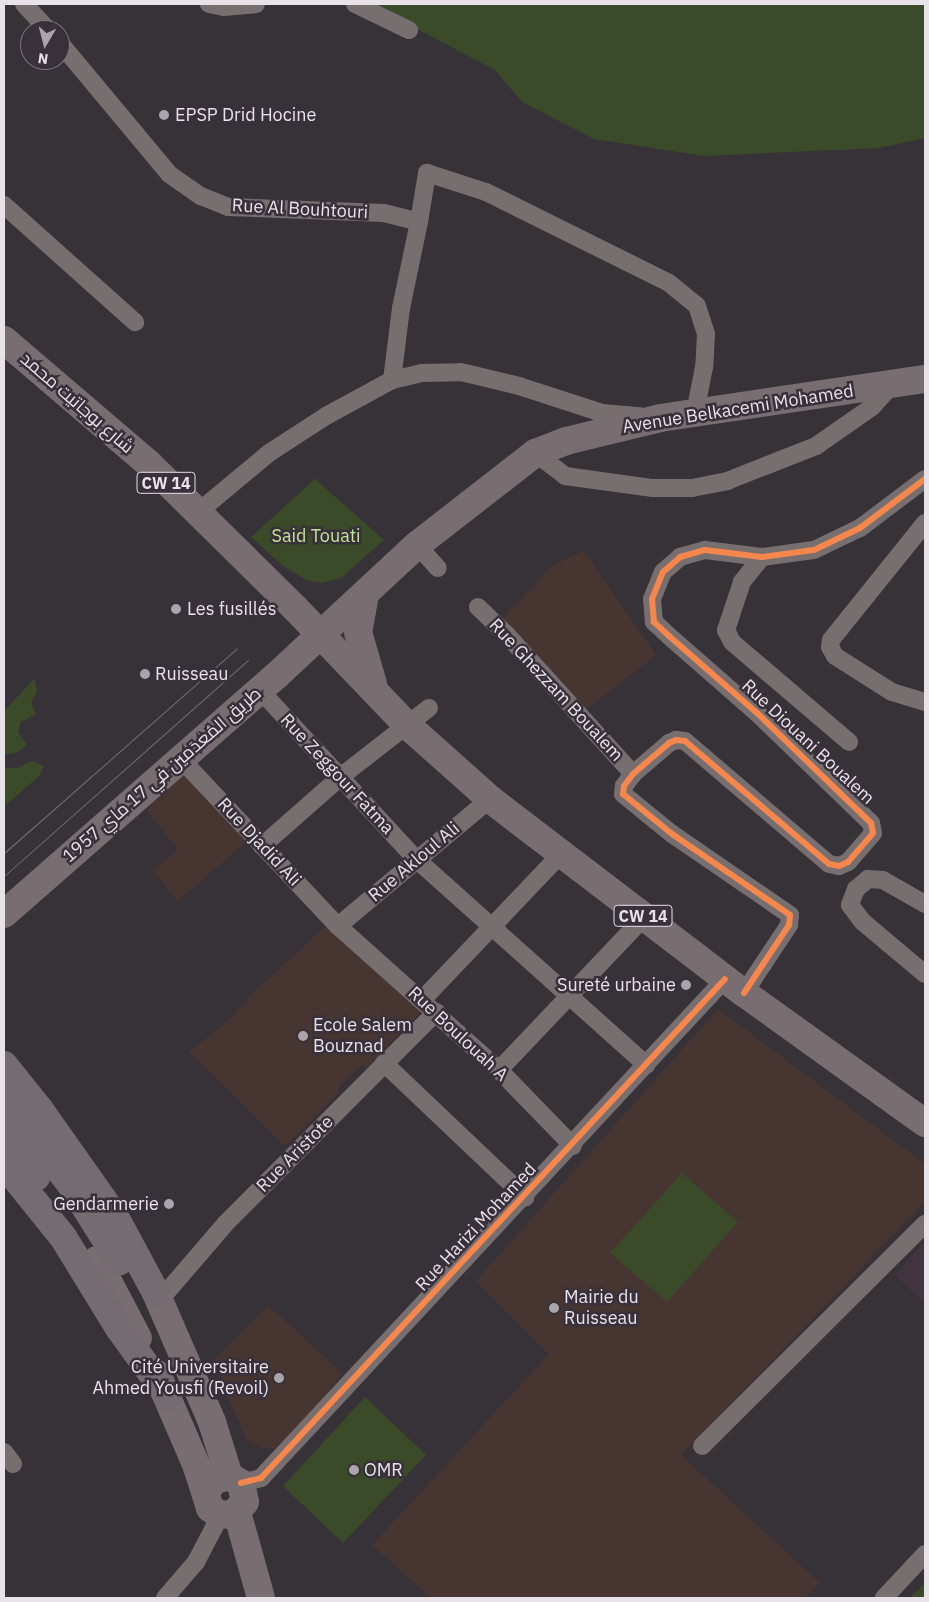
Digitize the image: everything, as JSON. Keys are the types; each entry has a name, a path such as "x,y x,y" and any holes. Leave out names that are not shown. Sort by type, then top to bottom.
{"highway":[{"path":"4,1065 40,1110 114,1216 158,1297"},
{"path":"4,1098 72,1186 127,1274 158,1297"},
{"path":"4,1135 97,1260"},
{"path":"4,1164 63,1237 119,1328 168,1396"}],"main road":[{"name":"شارع بوجاتيت محمد","path":"4,340 148,464 320,635"},
{"name":"Avenue Belkacemi Mohamed","path":"365,594 417,545 535,453 566,441 660,418 925,379"},
{"name":"طريق المُعدَمين في 17 ماي 1957","path":"4,914 365,594"},
{"path":"365,594 358,632 375,691"},
{"name":"CW 14","path":"320,635 407,726 490,799 560,855 735,986 925,1123"},
{"path":"97,1260 168,1396 261,1598"},
{"path":"158,1297 245,1502 220,1509"},
{"path":"235,1480 213,1481 242,1598"}],"street":[{"path":"24,4 39,20"},
{"path":"209,4 224,7 256,4"},
{"path":"355,4 408,30"},
{"name":"Rue Al Bouhtouri","path":"70,55 169,174 201,196 228,207 384,213 419,222"},
{"path":"392,380 401,308 427,173 486,192 669,283 697,306 706,334 704,367 695,413"},
{"path":"4,205 135,322"},
{"path":"197,513 269,453 326,416 392,380 422,373 461,372 518,386 602,414 660,418"},
{"path":"535,453 565,476 653,488 692,488 727,481 816,446 872,407 894,383"},
{"name":"Rue Diouani Boualem","path":"735,986 789,925 790,915 672,834 629,800 623,794 624,786 633,774 669,743 676,740 685,741 829,864 839,866 848,862 873,833 871,823 757,713 654,622 652,599 663,572 680,557 705,550 762,557 814,550 836,542 860,528 925,479"},
{"path":"925,523 831,640 830,647 835,656 892,692 925,702"},
{"path":"417,545 438,568"},
{"path":"762,557 742,582 726,630 732,642 849,742"},
{"name":"Rue Ghezzam Boualem","path":"478,608 507,635 633,774"},
{"name":"Rue Zeggour Fatma","path":"259,689 339,778 416,859 567,997 646,1065"},
{"path":"262,846 339,778 429,708"},
{"name":"Rue Djadid Ali","path":"180,758 338,926"},
{"name":"Rue Akloul Ali","path":"338,926 490,799"},
{"path":"422,1000 490,926 560,855"},
{"path":"925,904 883,880 868,879 856,890 850,905 863,922 925,974"},
{"path":"499,1070 644,917"},
{"name":"Rue Boulouah A","path":"338,926 499,1070 573,1146"},
{"name":"Rue Harizi Mohamed","path":"235,1480 261,1478 573,1146 646,1065 735,986"},
{"name":"Rue Aristote","path":"158,1297 226,1223 436,1012"},
{"path":"384,1063 525,1197"},
{"path":"702,1446 925,1224"},
{"path":"165,1598 196,1562 220,1509"},
{"path":"884,1598 925,1554"}],"shaded area":[{"path":"584,551 656,655 583,712 500,621 554,564"},
{"path":"185,773 247,841 178,901 153,871 178,849 146,810"},
{"name":"Ecole Salem Bouznad","path":"326,926 423,1010 367,1067 361,1065 339,1086 338,1093 285,1146 189,1052 229,1020 253,993"},
{"path":"718,1009 925,1164 925,1202 681,1455 820,1583 805,1598 431,1598 372,1545 549,1354 476,1281"},
{"path":"925,1242 925,1304 895,1275"},
{"name":"Cité Universitaire Ahmed Yousfi (Revoil)","path":"268,1305 342,1373 320,1403 276,1448 262,1448 247,1440 212,1361"}],"green space":[{"path":"370,4 925,4 925,138 879,148 704,156 594,139 522,102 495,70"},
{"name":"Said Touati","path":"315,479 384,540 341,578 322,583 306,580 282,565 251,537"},
{"path":"34,679 37,691 31,703 36,714 21,722 18,732 27,745 16,753 4,755 4,711"},
{"path":"32,761 44,766 40,775 4,807 4,768 17,768"},
{"path":"682,1173 738,1222 667,1302 610,1253"},
{"name":"OMR","path":"365,1397 426,1455 343,1543 283,1486"},
{"path":"925,1583 925,1598 910,1598"}],"tram line":[{"path":"4,853 237,648"},
{"path":"4,876 248,660"}],"cycle path":[{"path":"744,993 789,925 790,915 672,834 623,794 624,786 633,774 669,743 676,740 685,741 829,864 839,866 848,862 873,833 871,823 757,713 654,622 652,599 663,572 680,557 705,550 762,557 814,550 860,528 925,479"},
{"path":"241,1483 261,1478 725,979"}],"place":[{"name":"EPSP Drid Hocine","path":"164,115"},
{"name":"Les fusillés","path":"176,609"},
{"name":"Ruisseau","path":"145,674"},
{"name":"Sureté urbaine","path":"686,985"},
{"name":"Ecole Salem Bouznad","path":"303,1036"},
{"name":"Gendarmerie","path":"169,1204"},
{"name":"Mairie du Ruisseau","path":"554,1308"},
{"name":"Cité Universitaire Ahmed Yousfi (Revoil)","path":"279,1378"},
{"name":"OMR","path":"354,1470"}]}
